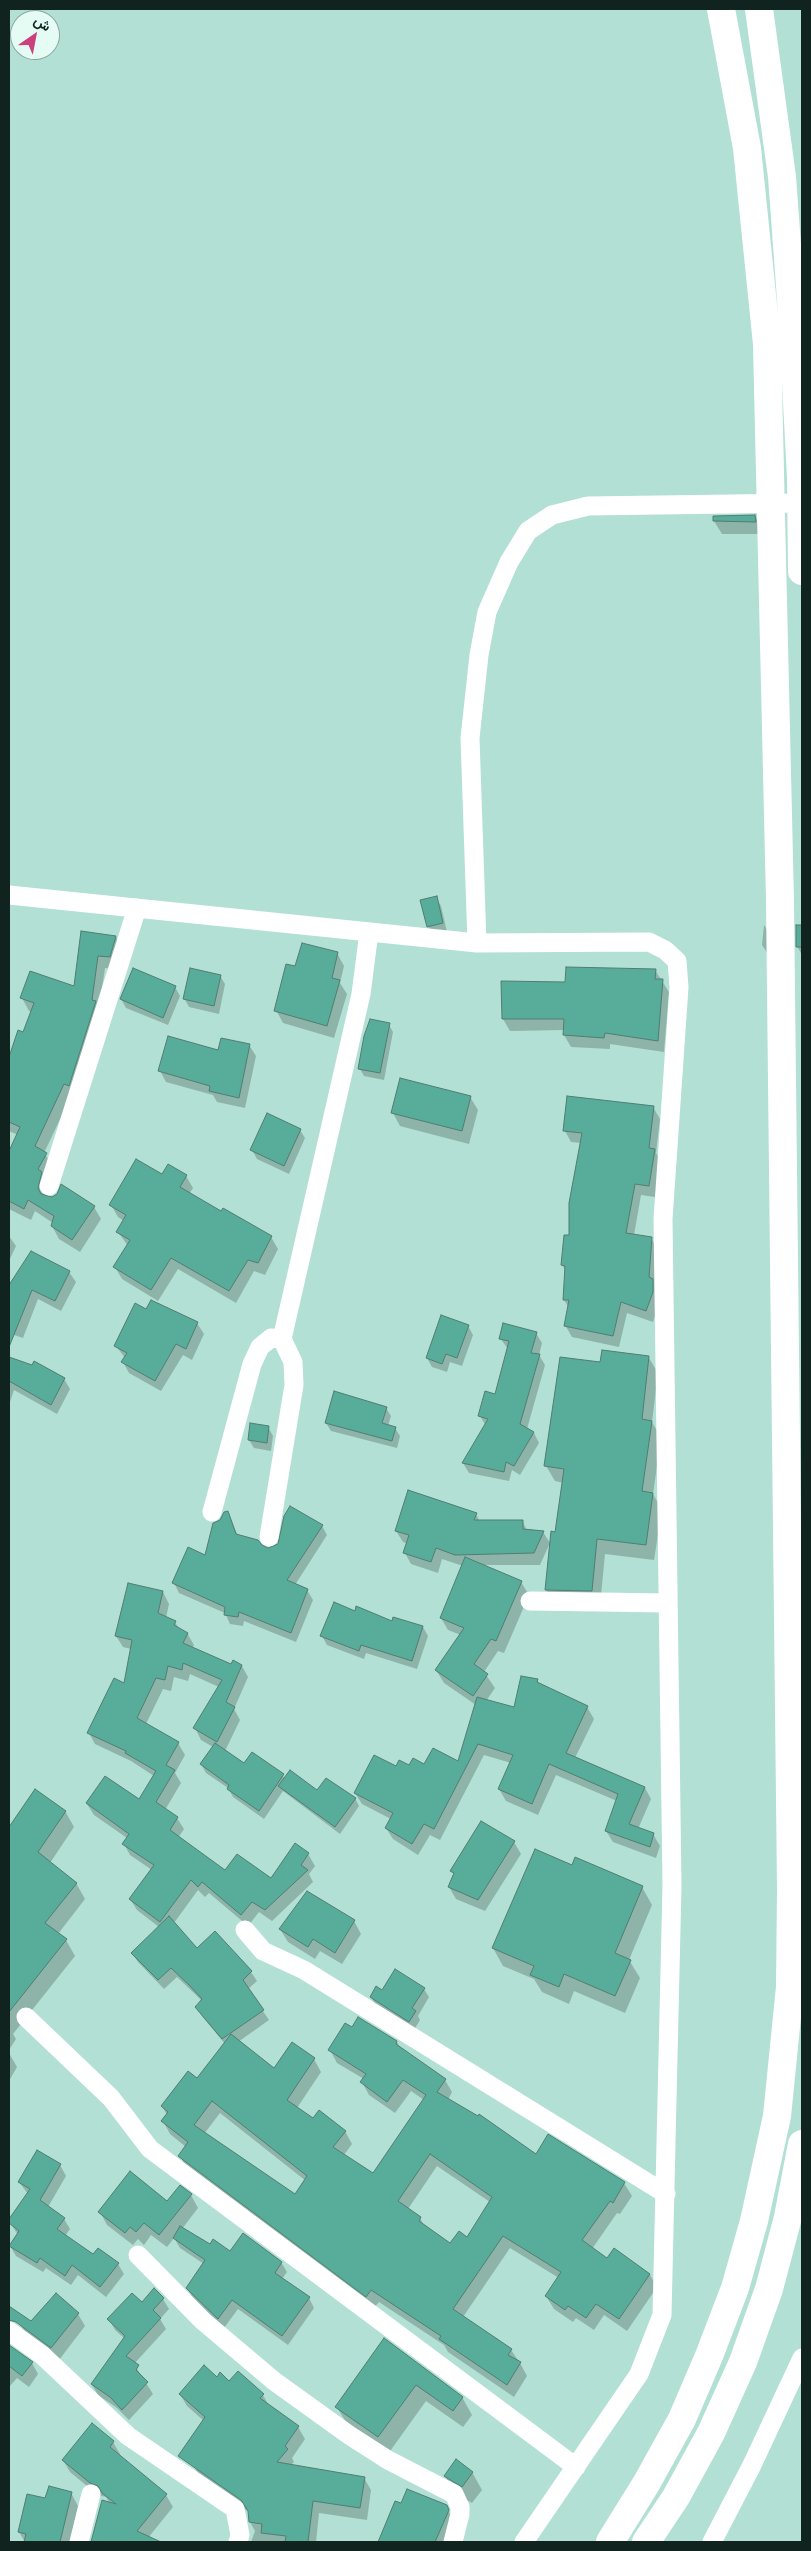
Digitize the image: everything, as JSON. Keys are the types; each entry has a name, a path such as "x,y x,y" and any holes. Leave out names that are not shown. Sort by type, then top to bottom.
{"highway":[{"path":"610,2542 646,2484 682,2419 735,2288 754,2221 776,2116 790,1987 792,1889 780,901 768,354 747,148 721,9"},
{"path":"759,9 782,177 794,336 802,571"},
{"path":"646,2542 676,2497 710,2433 743,2362 769,2289 788,2217 802,2144"}],"street":[{"path":"477,943 470,738 479,655 487,612 509,562 528,531 552,514 588,506 802,503"},
{"path":"9,895 477,943 649,942 665,950 677,961 679,987 663,1219 672,1885 662,2316 639,2374 524,2542"},
{"path":"49,1186 137,908"},
{"path":"269,1537 294,1385 293,1362 282,1339 360,994 369,932"},
{"path":"212,1512 252,1364 260,1347 271,1338 282,1339"},
{"path":"530,1601 667,1603"},
{"path":"245,1930 263,1951 304,1970 666,2194"},
{"path":"26,2017 111,2098 150,2149 576,2467"},
{"path":"138,2255 203,2321 281,2387 380,2455 454,2494 458,2500 460,2514 453,2542"},
{"path":"9,2331 42,2355 128,2436 235,2509 240,2535 238,2542"},
{"path":"712,2542 752,2465 802,2358"},
{"path":"79,2542 92,2494"}],"building":[{"path":"755,515 756,522 713,521 713,516"},
{"path":"437,896 443,923 427,927 420,900"},
{"path":"796,925 802,925 802,947 796,947"},
{"path":"81,931 116,936 110,957 98,956 92,1000 96,1001 69,1086 64,1084 35,1146 47,1153 38,1169 42,1172 38,1188 41,1194 52,1197 57,1194 61,1184 95,1206 72,1240 51,1226 54,1216 28,1200 24,1209 9,1201 9,1151 20,1127 9,1122 9,1057 18,1030 23,1032 34,1003 20,998 30,971 74,986"},
{"path":"302,943 338,952 332,978 340,980 327,1026 274,1011 286,964 295,966"},
{"path":"566,967 656,969 655,979 663,979 658,1041 605,1033 604,1038 563,1035 564,1019 502,1019 501,981 565,982"},
{"path":"133,968 176,986 163,1018 120,999"},
{"path":"190,968 221,975 214,1006 183,999"},
{"path":"370,1019 390,1023 380,1073 358,1069 364,1036"},
{"path":"168,1036 218,1050 221,1038 250,1044 239,1098 209,1091 210,1086 158,1071"},
{"path":"400,1078 471,1096 462,1131 391,1113"},
{"path":"567,1096 654,1106 649,1148 655,1149 649,1186 635,1184 626,1233 652,1237 649,1277 653,1279 653,1292 646,1311 621,1302 613,1336 564,1326 569,1300 563,1300 565,1266 561,1265 564,1235 569,1235 569,1203 582,1133 563,1131"},
{"path":"267,1113 301,1129 284,1166 250,1150"},
{"path":"136,1159 162,1174 168,1164 187,1175 180,1187 221,1211 223,1208 272,1236 258,1263 248,1260 229,1291 171,1258 151,1290 113,1267 130,1240 116,1232 126,1215 109,1205"},
{"path":"31,1251 70,1271 55,1301 32,1290 9,1347 9,1285"},
{"path":"151,1300 198,1322 186,1349 176,1344 155,1381 121,1362 127,1353 114,1346 135,1303 146,1309"},
{"path":"441,1315 469,1325 457,1358 446,1354 442,1364 426,1358"},
{"path":"503,1323 537,1332 531,1353 540,1354 520,1424 534,1432 514,1466 506,1462 504,1472 462,1463 488,1419 478,1416 485,1391 495,1394 509,1341 499,1339"},
{"path":"602,1350 649,1356 642,1419 652,1421 642,1491 653,1493 646,1545 597,1539 592,1591 545,1590 551,1531 555,1532 564,1469 544,1466 560,1357 600,1362"},
{"path":"9,1357 32,1365 34,1361 65,1378 51,1405 9,1381"},
{"path":"334,1391 387,1407 382,1423 396,1427 392,1441 325,1423"},
{"path":"250,1423 269,1426 267,1443 248,1440"},
{"path":"408,1490 477,1513 474,1520 523,1520 523,1529 544,1531 534,1553 455,1555 436,1548 431,1562 403,1553 409,1535 395,1531"},
{"path":"290,1506 323,1525 287,1580 308,1589 291,1633 239,1612 238,1617 224,1615 225,1607 172,1583 188,1547 205,1555 213,1523 220,1520 224,1512 228,1511 236,1534 258,1540 268,1548 278,1544 284,1516"},
{"path":"465,1557 522,1581 496,1641 491,1639 474,1664 488,1674 473,1696 435,1670 464,1628 440,1618"},
{"path":"128,1583 163,1591 158,1613 176,1621 174,1625 188,1633 183,1643 231,1664 233,1660 242,1665 226,1702 235,1707 217,1742 193,1728 222,1680 183,1663 182,1670 168,1666 165,1680 156,1678 137,1718 179,1742 166,1765 175,1770 156,1802 178,1817 170,1830 225,1870 237,1854 271,1878 295,1843 309,1853 301,1865 308,1870 265,1910 252,1902 241,1915 202,1882 198,1887 191,1880 160,1922 129,1899 154,1865 122,1844 129,1834 86,1803 105,1776 139,1799 156,1771 125,1753 126,1751 87,1733 114,1678 124,1683 132,1640 115,1636"},
{"path":"334,1602 355,1611 356,1606 392,1621 393,1617 423,1626 412,1661 361,1645 359,1651 320,1636"},
{"path":"521,1676 538,1679 537,1682 588,1706 566,1753 645,1787 629,1824 654,1833 650,1847 605,1831 618,1794 549,1764 532,1804 498,1789 513,1755 478,1744 434,1829 424,1824 412,1844 385,1828 393,1813 354,1793 374,1755 396,1766 399,1760 409,1765 413,1758 424,1764 433,1748 458,1761 477,1697 514,1707"},
{"path":"215,1743 244,1763 252,1752 284,1774 259,1811 227,1789 229,1785 200,1764"},
{"path":"290,1770 317,1790 326,1778 356,1798 335,1827 278,1786"},
{"path":"35,1789 66,1811 38,1852 77,1883 45,1923 67,1939 9,2012 9,1827"},
{"path":"481,1821 515,1841 478,1900 448,1887 454,1873 450,1871"},
{"path":"535,1849 572,1865 575,1857 643,1886 615,1953 631,1960 615,1996 564,1974 559,1987 530,1975 534,1966 492,1948"},
{"path":"307,1891 355,1920 335,1953 313,1939 308,1947 279,1929"},
{"path":"169,1916 197,1948 215,1931 252,1971 243,1980 264,2010 222,2039 195,2007 202,1999 189,1985 171,1968 158,1980 131,1953"},
{"path":"395,1969 425,1988 412,2008 416,2011 409,2022 370,1997 376,1986 382,1990"},
{"path":"358,2017 397,2041 396,2044 446,2079 437,2092 478,2116 479,2114 536,2154 548,2134 625,2182 613,2203 610,2201 582,2240 607,2258 614,2248 650,2274 619,2319 596,2304 586,2318 568,2306 565,2310 545,2296 561,2272 503,2236 453,2309 512,2349 508,2355 521,2362 507,2385 439,2339 441,2336 371,2290 366,2297 178,2156 188,2142 161,2121 168,2112 161,2106 188,2071 197,2078 231,2034 274,2068 292,2042 315,2058 287,2100 313,2118 319,2110 346,2131 333,2147 373,2173 426,2095 403,2080 387,2102 360,2082 366,2074 328,2050 345,2023 352,2027","holes":["212,2101 307,2176 295,2194 194,2125","430,2154 492,2197 467,2237 459,2231 450,2243 419,2221 421,2217 398,2201"]},
{"path":"37,2150 61,2164 40,2200 65,2218 57,2229 93,2254 98,2248 119,2263 100,2287 72,2265 65,2276 40,2258 37,2263 9,2246 19,2231 9,2223 9,2219 30,2189 18,2182"},
{"path":"130,2171 167,2201 180,2185 192,2194 159,2235 144,2223 136,2232 130,2227 125,2233 98,2212"},
{"path":"180,2226 210,2244 213,2239 230,2251 243,2233 282,2262 275,2273 310,2297 282,2336 232,2300 218,2319 186,2288 205,2260 173,2238"},
{"path":"154,2288 164,2298 153,2310 161,2318 126,2356 139,2365 136,2370 148,2382 122,2410 110,2397 91,2384 125,2336 107,2319 132,2293 142,2302"},
{"path":"56,2293 79,2313 51,2348 16,2322 9,2320 9,2306 31,2321"},
{"path":"384,2338 463,2397 453,2411 416,2385 378,2437 335,2407"},
{"path":"9,2345 33,2362 22,2376 9,2366"},
{"path":"204,2365 217,2377 220,2372 229,2381 238,2371 264,2394 260,2398 299,2426 285,2446 288,2449 277,2462 365,2477 360,2508 313,2501 308,2542 285,2542 286,2536 261,2533 262,2524 249,2522 248,2511 241,2500 178,2456 205,2417 179,2394"},
{"path":"92,2423 114,2441 110,2447 167,2494 137,2531 161,2542 91,2542 102,2500 116,2504 102,2493 98,2486 90,2483 62,2460"},
{"path":"456,2459 473,2472 462,2487 444,2476"},
{"path":"49,2486 72,2492 60,2542 24,2542 26,2534 18,2532 27,2494 45,2498"},
{"path":"407,2489 447,2505 449,2510 435,2542 378,2542 395,2501 401,2503"}]}
